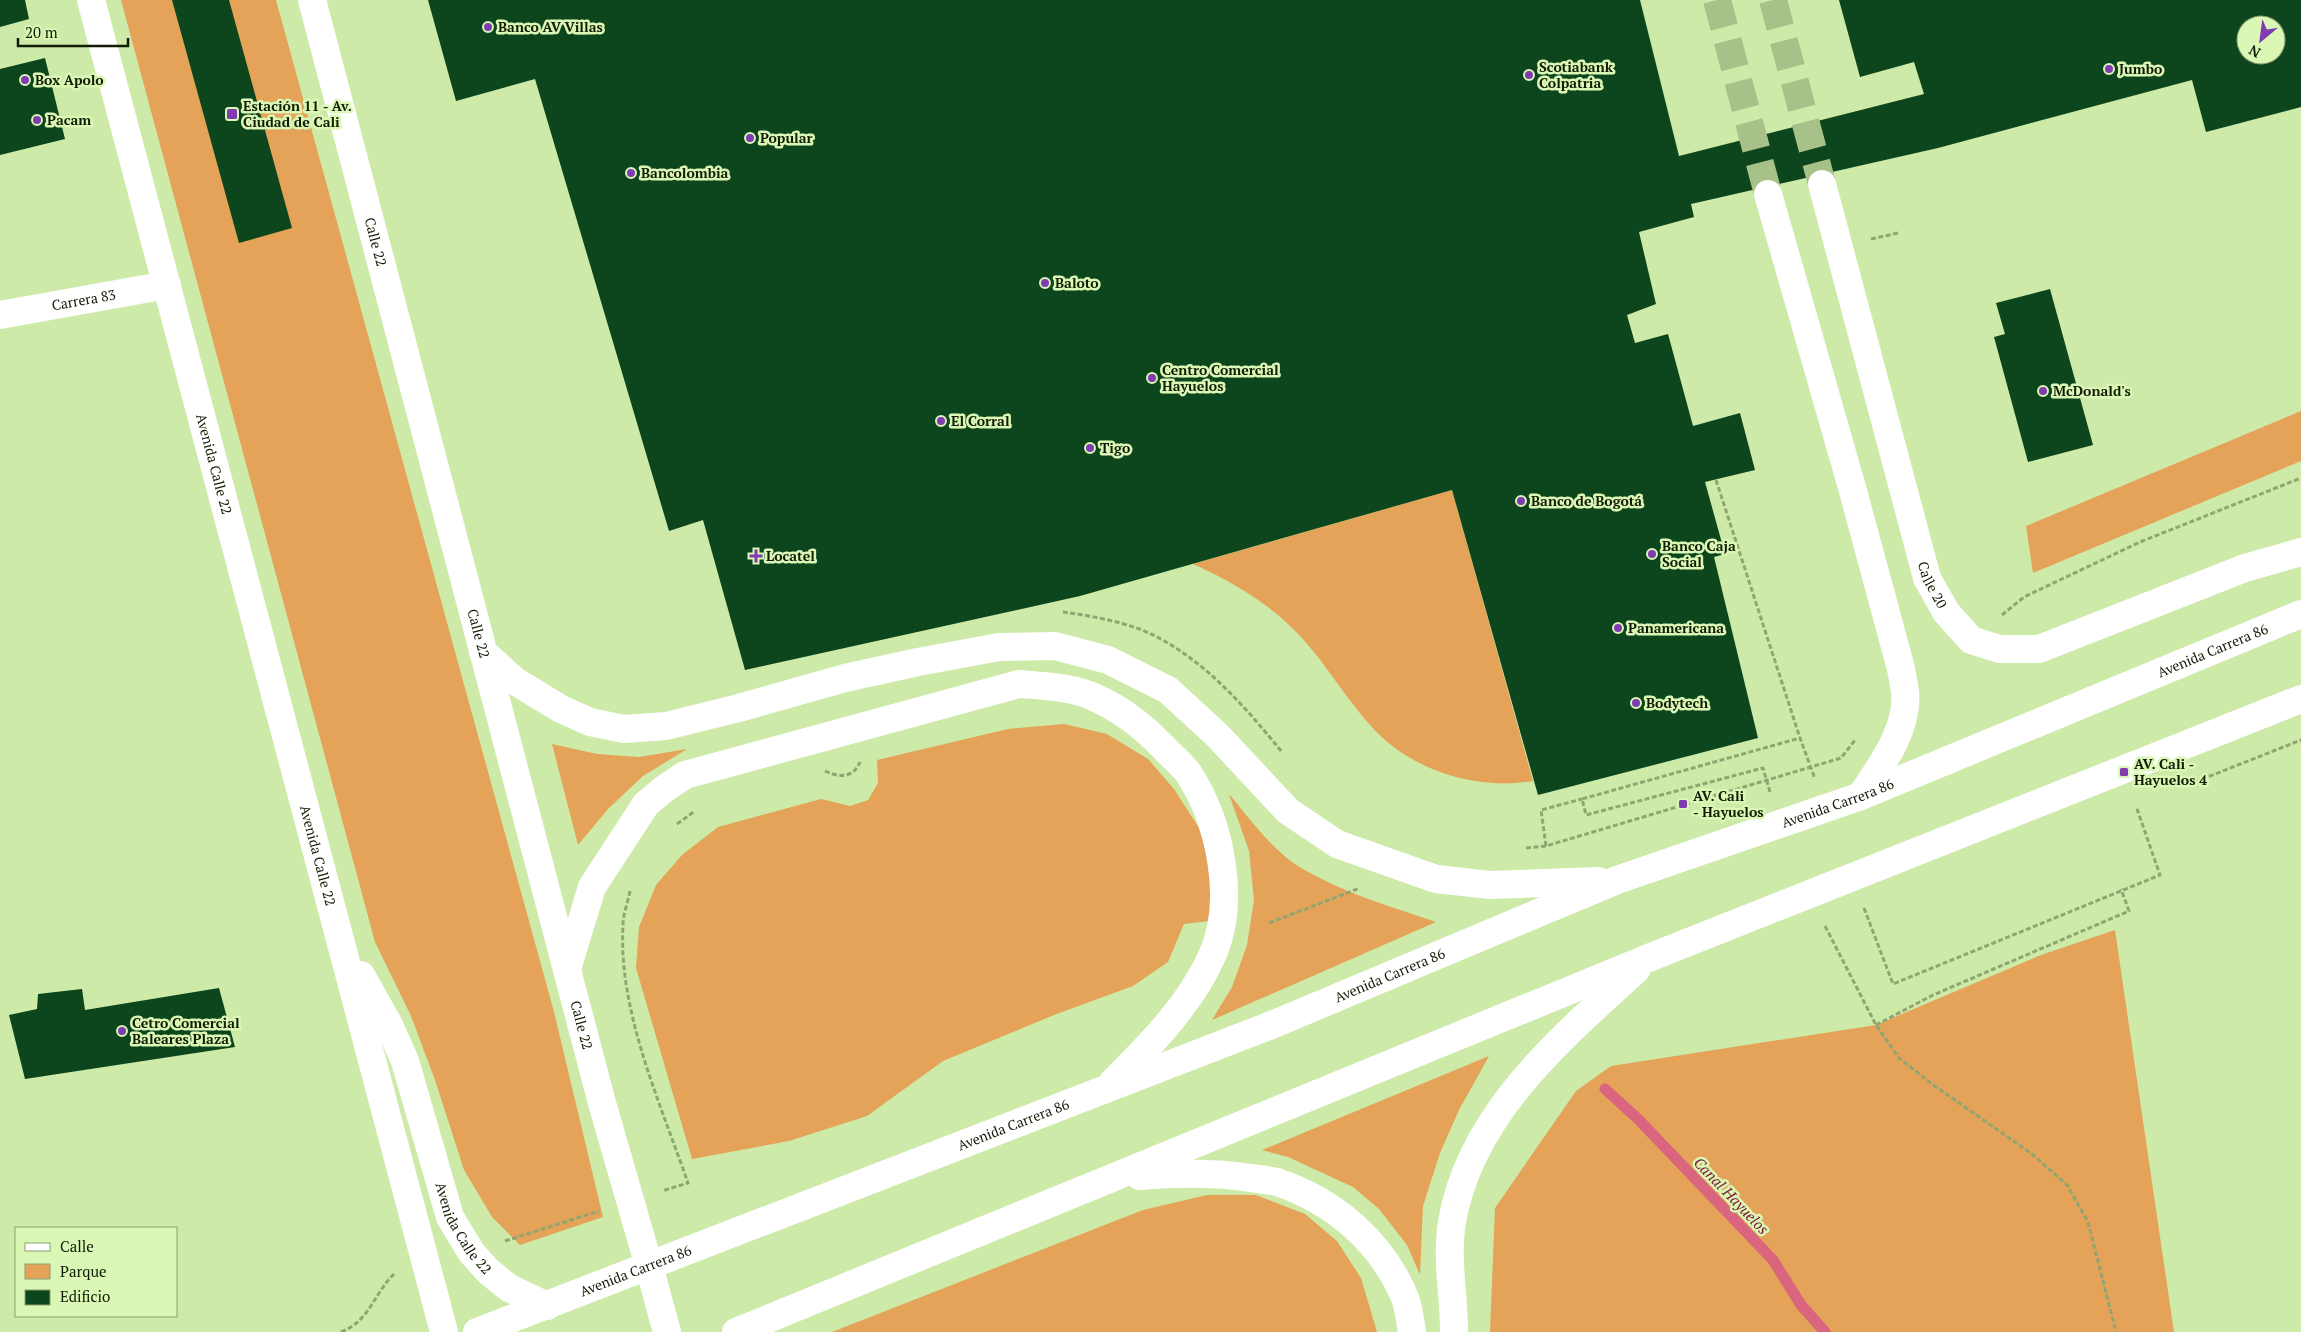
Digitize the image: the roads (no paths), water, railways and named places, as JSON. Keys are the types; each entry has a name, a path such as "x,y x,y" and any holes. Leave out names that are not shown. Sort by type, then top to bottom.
{"main road":[{"name":"Avenida Calle 22","path":"90,0 338,927 444,1332"},
{"name":"Calle 22","path":"312,0 567,969 649,1266"},
{"name":"Calle 20","path":"1822,184 1927,578 1946,612 1971,640 1999,649 2039,650 2244,568 2301,552"},
{"path":"1768,194 1853,491 1900,665 1906,694 1898,732 1885,760 1861,796"},
{"name":"Carrera 83","path":"0,315 167,285"},
{"name":"Avenida Carrera 86","path":"477,1332 1278,1022 1617,880 1861,796 2301,614"},
{"path":"483,652 515,681 560,709 590,722 624,729 666,726 739,708 844,678 918,662 998,647 1055,646 1108,660 1168,690 1218,736 1288,811 1337,844 1436,879 1490,885 1617,880"},
{"path":"567,969 592,887 646,804 685,775 1018,684 1056,688 1095,697 1143,726 1188,773 1210,817 1222,862 1225,894 1221,930 1212,958 1185,1002 1149,1045 1104,1090"},
{"path":"736,1332 1651,957 2301,699"},
{"name":"Avenida Calle 22","path":"338,927 354,963 389,1025 405,1060 450,1217 471,1252 488,1271 509,1288 547,1306"},
{"path":"1454,1332 1451,1271 1452,1223 1465,1172 1494,1121 1533,1069 1573,1027 1651,957"},
{"path":"1114,1178 1180,1172 1222,1173 1275,1182 1317,1199 1354,1225 1382,1256 1406,1299 1412,1332"},
{"path":"649,1266 667,1332"}],"waterway":[{"name":"Canal Hayuelos","path":"1605,1089 1638,1119 1773,1260 1801,1305 1825,1332"}],"tunnel":[{"path":"1717,0 1768,194"},
{"path":"1773,0 1822,184"}],"place":[{"name":"Banco AV Villas","path":"488,27"},
{"name":"Jumbo","path":"2109,69"},
{"name":"Scotiabank Colpatria","path":"1529,75"},
{"name":"Box Apolo","path":"25,80"},
{"name":"Estación 11 - Av. Ciudad de Cali","path":"232,114"},
{"name":"Pacam","path":"37,120"},
{"name":"Popular","path":"750,138"},
{"name":"Bancolombia","path":"631,173"},
{"name":"Baloto","path":"1045,283"},
{"name":"Centro Comercial Hayuelos","path":"1152,378"},
{"name":"McDonald's","path":"2043,391"},
{"name":"El Corral","path":"941,421"},
{"name":"Tigo","path":"1090,448"},
{"name":"Banco de Bogotá","path":"1521,501"},
{"name":"Banco Caja Social","path":"1652,554"},
{"name":"Locatel","path":"756,556"},
{"name":"Panamericana","path":"1618,628"},
{"name":"Bodytech","path":"1636,703"},
{"name":"AV. Cali - Hayuelos 4","path":"2124,772"},
{"name":"AV. Cali - Hayuelos","path":"1683,804"},
{"name":"Cetro Comercial Baleares Plaza","path":"122,1031"}]}
